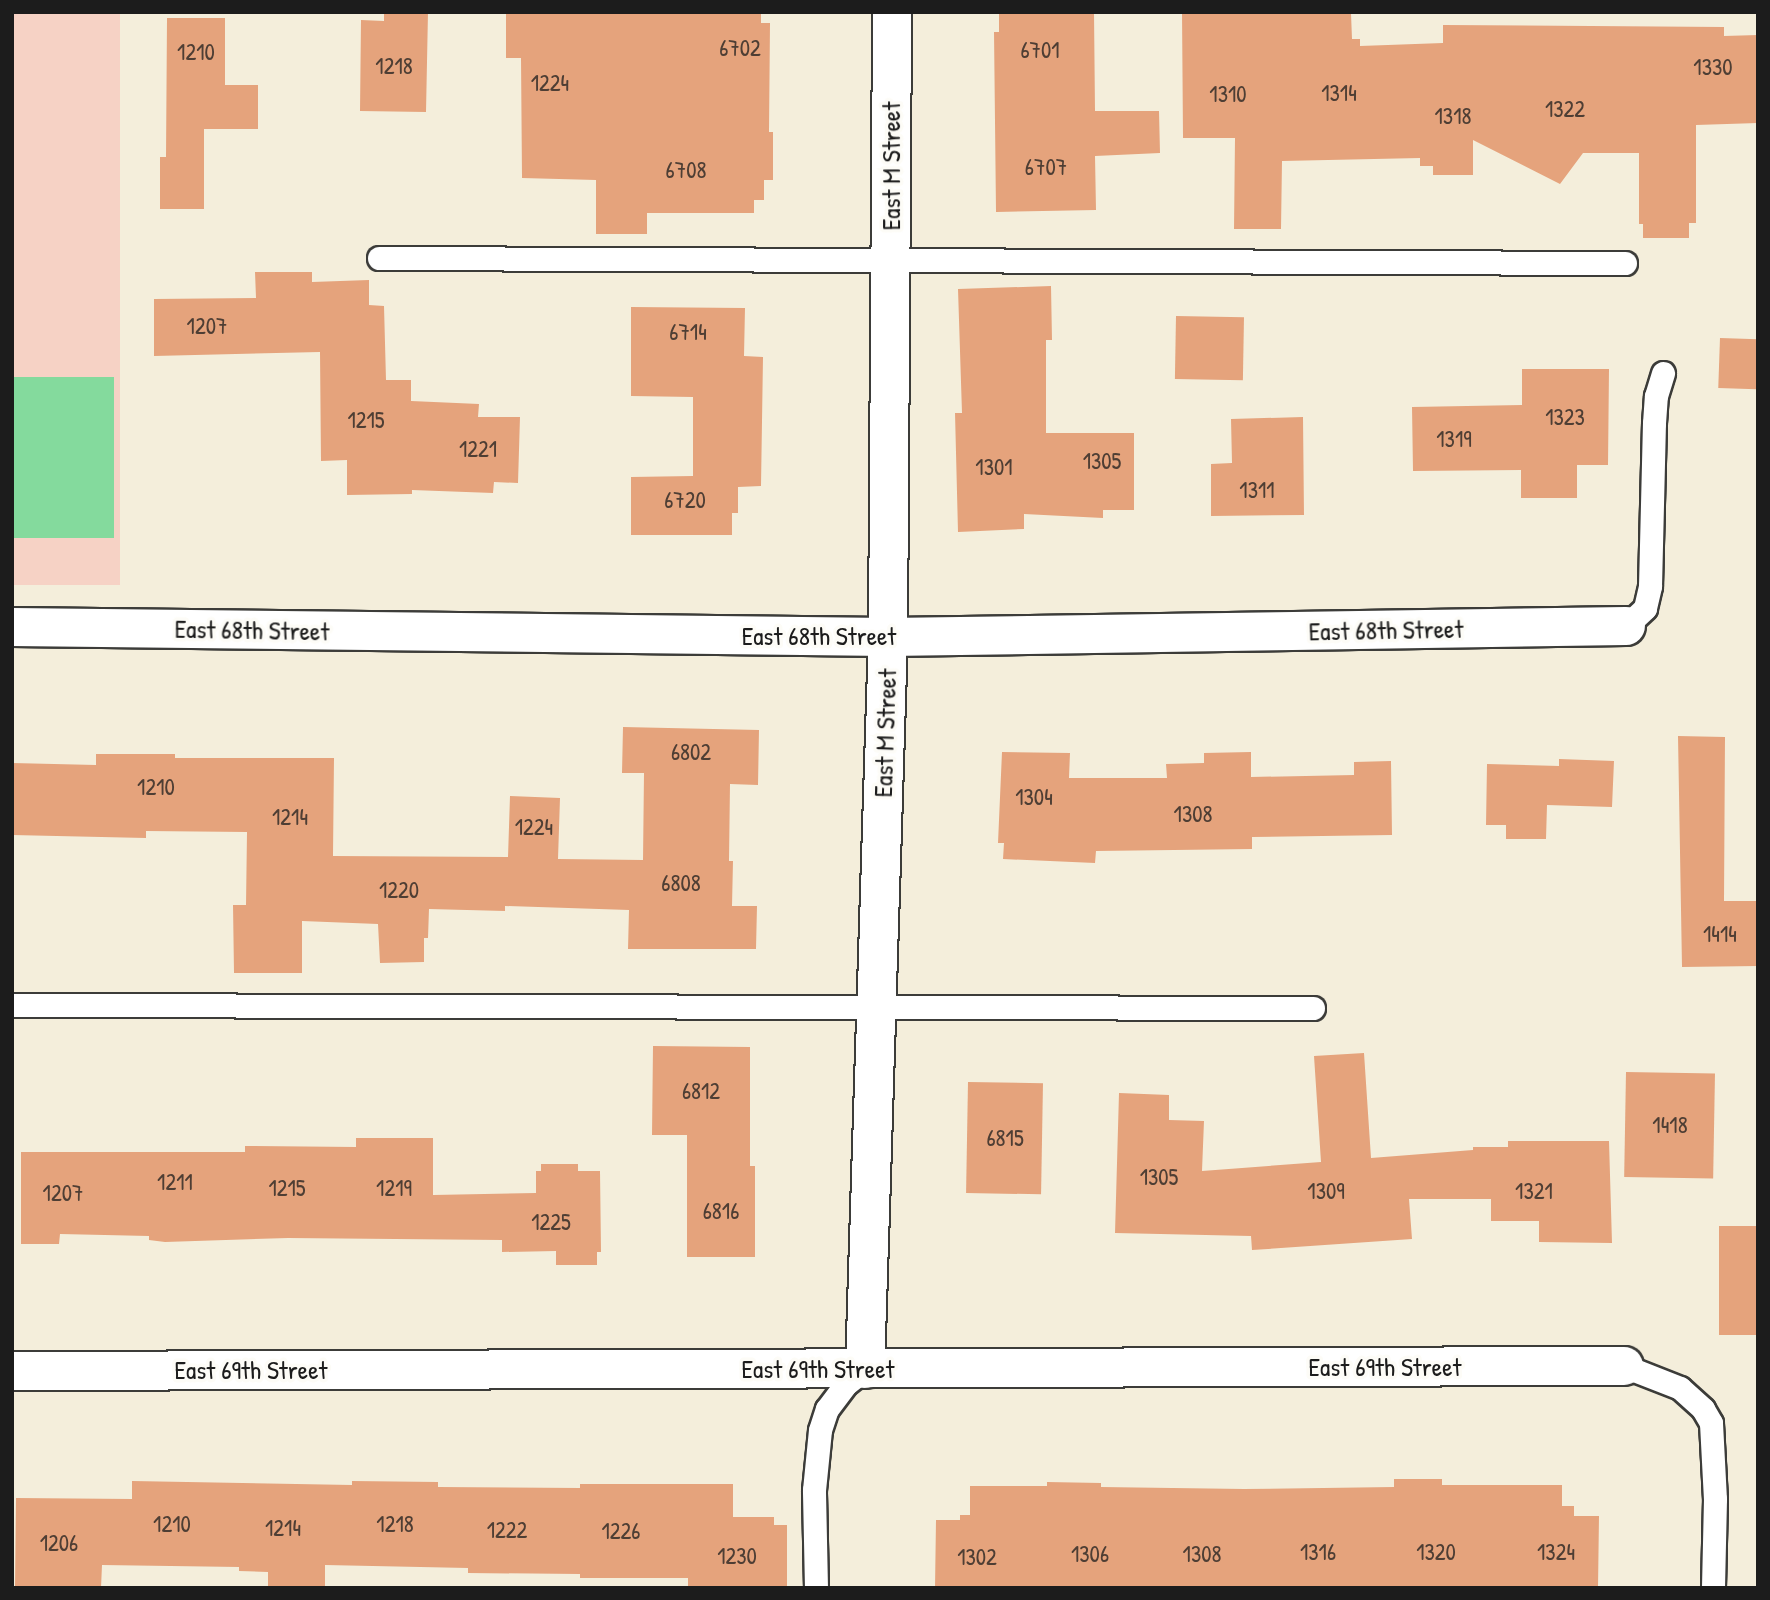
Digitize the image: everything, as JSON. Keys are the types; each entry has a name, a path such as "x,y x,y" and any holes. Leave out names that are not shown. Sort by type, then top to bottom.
{"street":[{"name":"East M Street","path":"865,1369 888,637 892,12"},
{"name":"East 68th Street","path":"12,627 888,637 1626,626"},
{"name":"East 69th Street","path":"12,1371 1624,1366"}],"lane":[{"path":"379,258 1625,263"},
{"path":"1626,626 1645,608 1650,586 1654,423 1656,396 1663,373"},
{"path":"12,1004 1313,1008"},
{"path":"1624,1366 1680,1388 1703,1409 1712,1423 1715,1499 1713,1588"},
{"path":"816,1588 814,1490 820,1430 827,1409 846,1384 865,1369"}],"shaded area":[{"path":"12,12 120,12 120,585 12,585"}],"green space":[{"path":"12,377 114,377 114,538 12,538"}],"building":[{"path":"384,12 428,12 426,112 360,111 361,20 384,21"},
{"path":"506,12 761,12 761,23 770,23 769,132 773,132 773,180 764,180 764,200 754,200 754,213 647,213 647,234 596,234 596,180 522,178 521,58 506,58"},
{"path":"999,12 1094,12 1095,111 1159,111 1160,153 1095,156 1096,210 996,212 994,32 999,32"},
{"path":"1182,12 1351,13 1352,39 1360,39 1360,46 1443,43 1443,25 1724,27 1724,36 1758,35 1758,123 1696,125 1696,223 1689,223 1689,238 1643,238 1643,224 1639,224 1639,153 1583,153 1560,184 1473,140 1473,175 1433,175 1433,166 1420,166 1420,158 1282,161 1281,229 1234,229 1235,138 1183,138"},
{"path":"167,18 225,18 225,85 258,85 258,129 204,129 204,209 160,209 160,157 166,157"},
{"path":"255,272 312,272 312,282 369,280 369,305 384,306 386,380 411,380 411,401 479,404 478,417 520,417 518,483 494,482 493,493 412,490 412,494 347,495 347,460 321,461 320,352 154,356 154,299 256,298"},
{"path":"1051,286 1052,340 1046,340 1046,433 1134,433 1134,510 1103,510 1103,518 1024,514 1024,529 958,532 955,413 962,413 958,289"},
{"path":"631,307 745,308 744,356 763,357 761,486 738,487 738,513 732,513 732,535 631,535 631,477 693,476 693,397 631,396"},
{"path":"1176,316 1244,317 1243,380 1175,379"},
{"path":"1720,338 1758,339 1756,389 1718,388"},
{"path":"1522,369 1609,369 1608,465 1577,465 1577,498 1521,498 1521,470 1413,471 1412,407 1522,405"},
{"path":"1303,417 1304,515 1211,516 1211,464 1232,463 1231,419"},
{"path":"623,727 759,730 758,785 730,784 729,861 733,861 732,906 757,906 756,949 628,949 629,910 505,906 505,911 429,909 428,938 424,938 424,962 380,963 378,924 302,921 302,973 234,973 233,905 246,905 247,832 146,831 146,838 12,835 12,763 96,765 96,754 175,754 175,758 334,758 333,856 508,857 510,796 560,798 558,859 643,860 644,773 622,773"},
{"path":"1678,736 1725,737 1724,901 1758,901 1758,966 1682,967"},
{"path":"1002,752 1070,753 1069,778 1167,778 1166,764 1204,763 1204,753 1251,752 1251,777 1354,775 1354,762 1391,761 1392,835 1252,837 1252,849 1096,851 1095,863 1003,859 1004,843 998,843"},
{"path":"1559,759 1614,761 1612,807 1547,805 1546,839 1506,839 1506,825 1486,825 1487,764 1559,766"},
{"path":"653,1046 750,1047 750,1166 755,1166 755,1257 687,1257 687,1135 652,1135"},
{"path":"1364,1053 1371,1158 1473,1150 1473,1147 1508,1147 1508,1141 1609,1141 1612,1243 1539,1242 1539,1221 1491,1221 1491,1199 1409,1199 1412,1239 1252,1250 1251,1236 1115,1233 1119,1093 1169,1095 1169,1120 1204,1121 1202,1171 1321,1162 1314,1056"},
{"path":"1626,1072 1715,1074 1713,1179 1624,1177"},
{"path":"968,1082 1043,1083 1041,1194 966,1193"},
{"path":"356,1138 433,1138 433,1195 536,1193 536,1171 541,1171 541,1164 578,1164 578,1171 600,1171 601,1252 597,1252 597,1265 556,1265 556,1251 502,1252 502,1240 288,1238 165,1242 149,1240 149,1236 60,1234 59,1244 21,1244 21,1152 245,1152 245,1146 356,1147"},
{"path":"1719,1226 1758,1226 1758,1335 1719,1335"},
{"path":"1394,1479 1442,1479 1442,1485 1562,1485 1562,1506 1574,1506 1574,1516 1599,1516 1598,1588 935,1588 936,1520 960,1520 960,1515 970,1515 970,1486 1047,1486 1047,1482 1101,1483 1101,1487 1394,1487"},
{"path":"132,1481 352,1485 352,1481 438,1482 438,1487 580,1488 580,1484 733,1484 733,1517 774,1517 774,1525 787,1525 787,1588 688,1588 688,1578 580,1578 580,1574 468,1573 468,1568 325,1565 325,1588 268,1588 268,1572 239,1571 239,1567 102,1565 101,1588 15,1588 16,1498 132,1499"}]}
